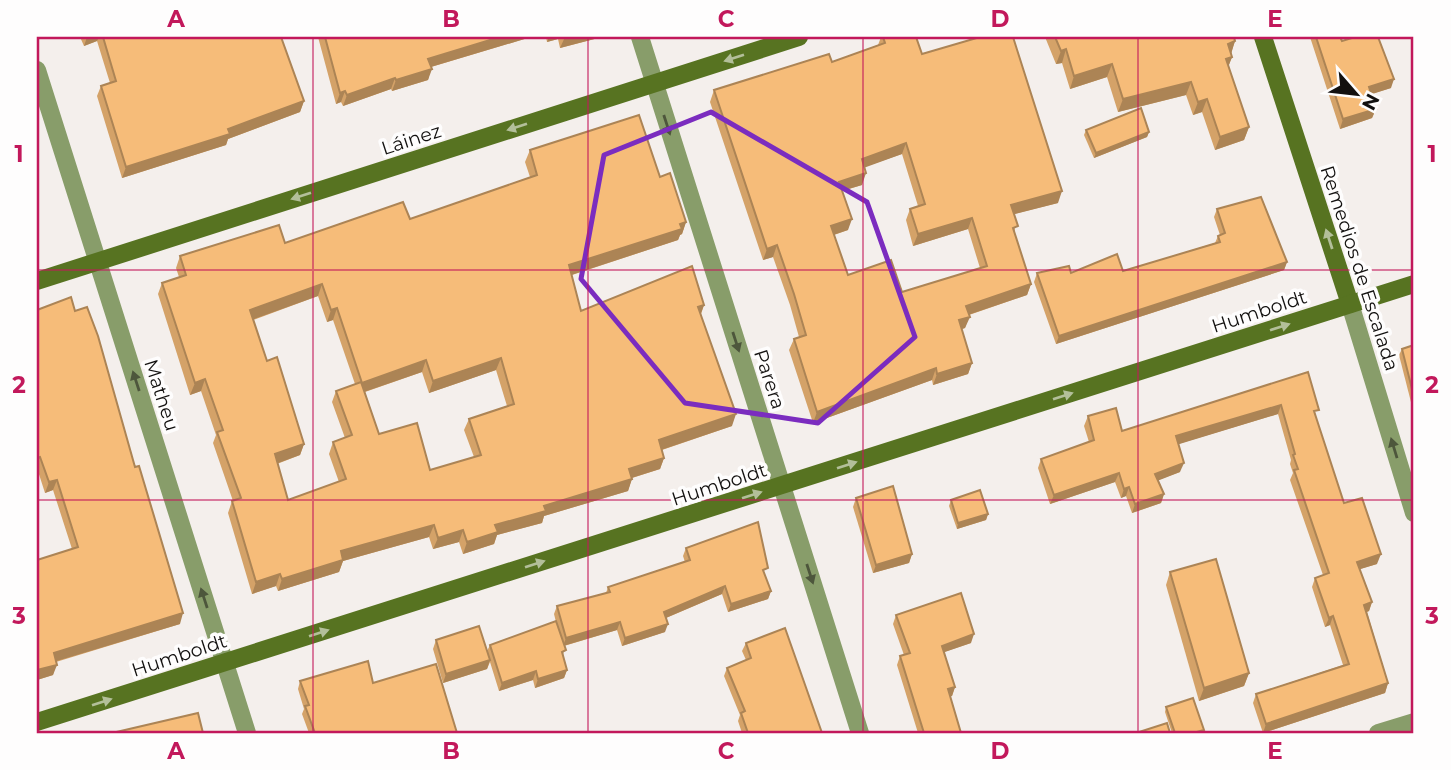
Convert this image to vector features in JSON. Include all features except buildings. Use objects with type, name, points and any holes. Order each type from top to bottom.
[{"type":"main road","name":"Láinez","points":[[37,281],[799,37]]},
{"type":"main road","name":"Remedios de Escalada","points":[[1263,37],[1350,304]]},
{"type":"main road","name":"Humboldt","points":[[37,722],[1414,284]]},
{"type":"street","name":"Parera","points":[[640,37],[860,733]]},
{"type":"street","name":"Matheu","points":[[37,70],[247,733]]},
{"type":"street","name":"Remedios de Escalada","points":[[1350,304],[1414,513]]},
{"type":"street","points":[[1378,733],[1414,722]]},
{"type":"highlighted area","points":[[711,112],[867,202],[915,337],[818,423],[685,403],[581,279],[604,155]]}]
